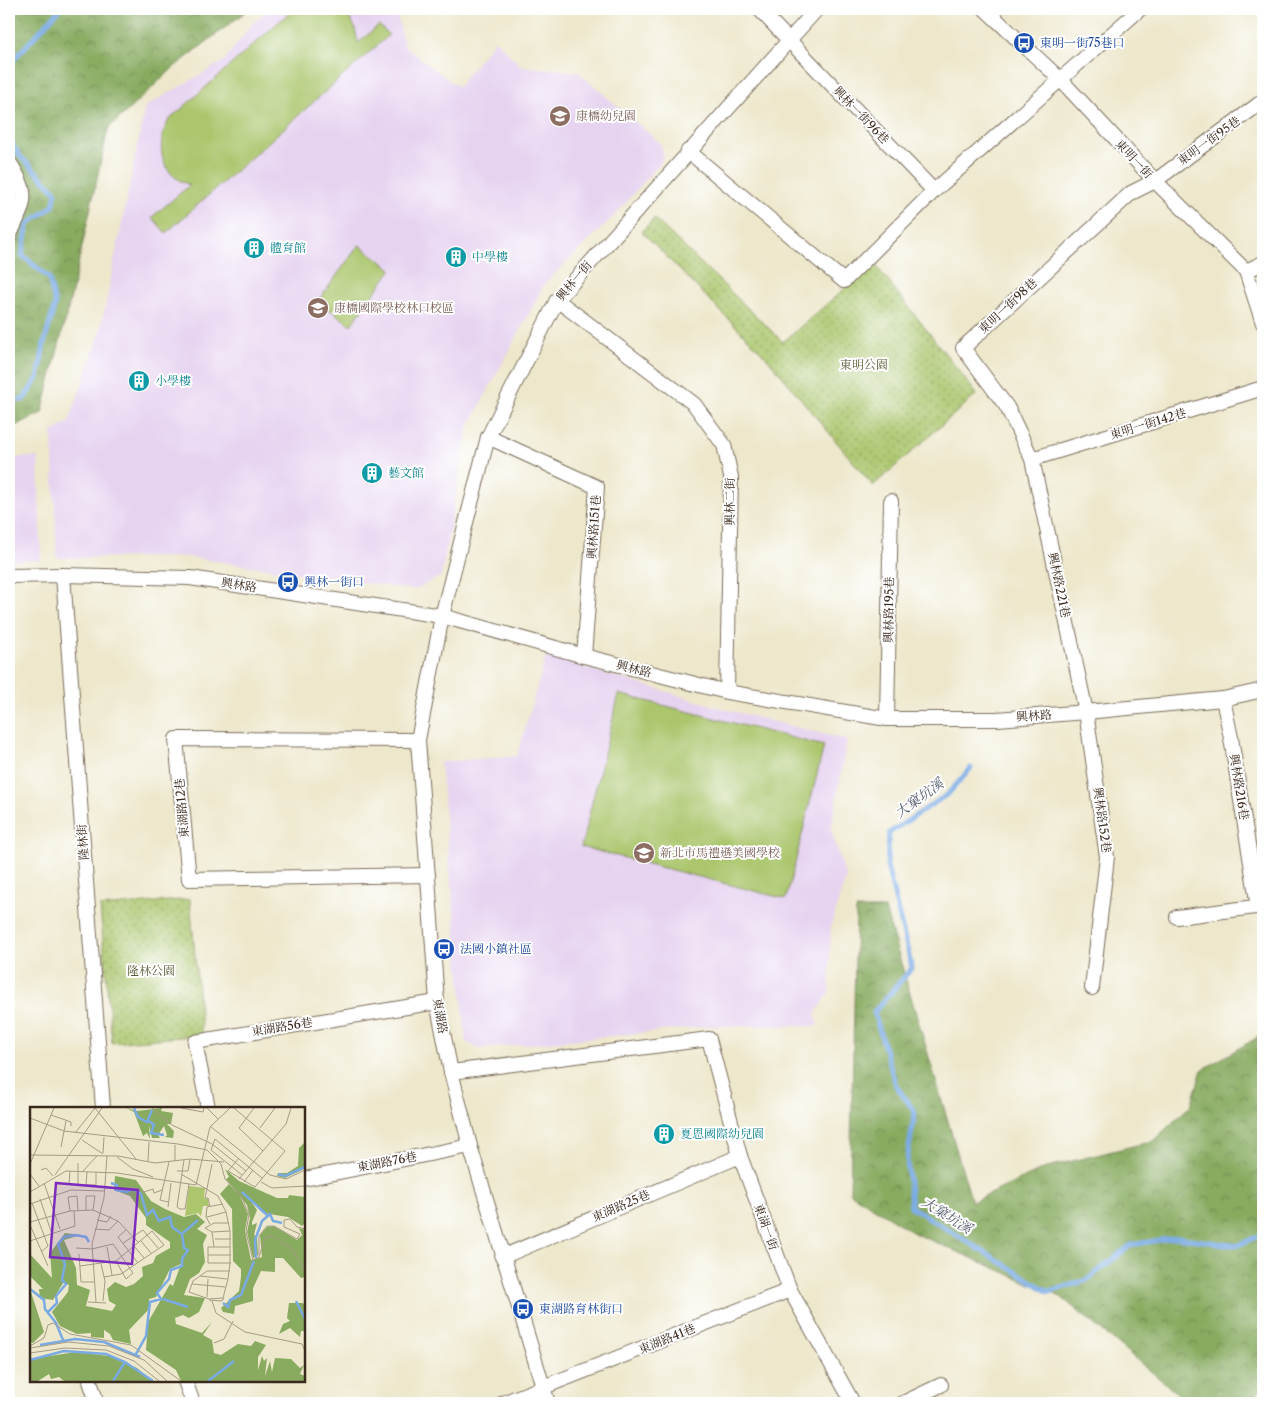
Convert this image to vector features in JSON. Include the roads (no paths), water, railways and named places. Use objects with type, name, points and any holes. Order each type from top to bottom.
[{"type":"street","name":"興林一街96巷","points":[[759,9],[934,191]]},
{"type":"street","name":"興林一街","points":[[442,616],[488,436],[557,300],[788,39],[817,9]]},
{"type":"street","name":"東明一街","points":[[985,9],[1062,80],[1154,181],[1246,271],[1263,323]]},
{"type":"street","points":[[688,151],[844,281],[934,191],[1062,80],[1140,9]]},
{"type":"street","name":"東明一街95巷","points":[[1154,181],[1263,101]]},
{"type":"street","points":[[9,162],[22,184],[24,204],[9,237]]},
{"type":"street","name":"東明一街98巷","points":[[1032,459],[1007,407],[963,348],[1131,193],[1154,181]]},
{"type":"street","points":[[1246,271],[1263,262]]},
{"type":"street","name":"興林二街","points":[[557,300],[694,404],[724,445],[731,478],[727,692]]},
{"type":"street","name":"東明一街142巷","points":[[1032,459],[1263,388]]},
{"type":"street","name":"興林路151巷","points":[[488,436],[597,487],[584,656]]},
{"type":"street","name":"興林路221巷","points":[[1032,459],[1086,712]]},
{"type":"street","name":"興林路195巷","points":[[887,719],[892,501]]},
{"type":"street","name":"興林路","points":[[9,576],[63,575],[190,578],[442,616],[584,656],[727,692],[887,719],[997,718],[1086,712],[1223,698],[1263,690]]},
{"type":"street","name":"隆林街","points":[[63,575],[103,1107]]},
{"type":"street","name":"東湖路","points":[[442,616],[418,740],[437,1002],[451,1072],[470,1146],[502,1257],[548,1403]]},
{"type":"street","name":"興林路216巷","points":[[1223,698],[1261,906]]},
{"type":"street","name":"興林路152巷","points":[[1086,712],[1107,857],[1092,988]]},
{"type":"street","name":"東湖路12巷","points":[[418,740],[176,739],[189,879],[428,875]]},
{"type":"street","points":[[1177,917],[1261,906]]},
{"type":"street","name":"東湖路56巷","points":[[208,1107],[195,1042],[437,1002]]},
{"type":"street","name":"東湖一街","points":[[451,1072],[709,1039],[740,1156],[790,1290],[853,1403]]},
{"type":"street","name":"東湖路76巷","points":[[305,1179],[470,1146]]},
{"type":"street","name":"東湖路25巷","points":[[502,1257],[740,1156]]},
{"type":"street","name":"東湖路41巷","points":[[503,1403],[790,1290]]},
{"type":"street","points":[[90,1382],[97,1403]]},
{"type":"street","points":[[185,1382],[193,1403]]},
{"type":"street","points":[[903,1403],[941,1385]]},
{"type":"waterway","points":[[9,69],[14,59],[60,9]]},
{"type":"waterway","points":[[9,139],[20,156],[56,192],[53,206],[28,224],[22,255],[49,278],[55,304],[44,344],[38,378],[23,400],[9,398]]},
{"type":"waterway","name":"大窠坑溪","points":[[971,768],[948,794],[889,833],[887,866],[912,968],[874,1012],[896,1086],[915,1112],[907,1160],[911,1207],[1049,1292],[1087,1280],[1131,1245],[1177,1237],[1236,1246],[1263,1234]]},
{"type":"place","name":"東明一街75巷口","points":[[1024,43]]},
{"type":"place","name":"康橋幼兒園","points":[[560,116]]},
{"type":"place","name":"體育館","points":[[254,248]]},
{"type":"place","name":"中學樓","points":[[456,257]]},
{"type":"place","name":"康橋國際學校林口校區","points":[[318,308]]},
{"type":"place","name":"小學樓","points":[[139,381]]},
{"type":"place","name":"藝文館","points":[[372,473]]},
{"type":"place","name":"興林一街口","points":[[288,582]]},
{"type":"place","name":"新北市馬禮遜美國學校","points":[[644,853]]},
{"type":"place","name":"法國小鎮社區","points":[[444,949]]},
{"type":"place","name":"夏恩國際幼兒園","points":[[664,1134]]},
{"type":"place","name":"東湖路育林街口","points":[[523,1309]]},
{"type":"park label","name":"東明公園","points":[[864,365]]},
{"type":"park label","name":"隆林公園","points":[[151,971]]}]
